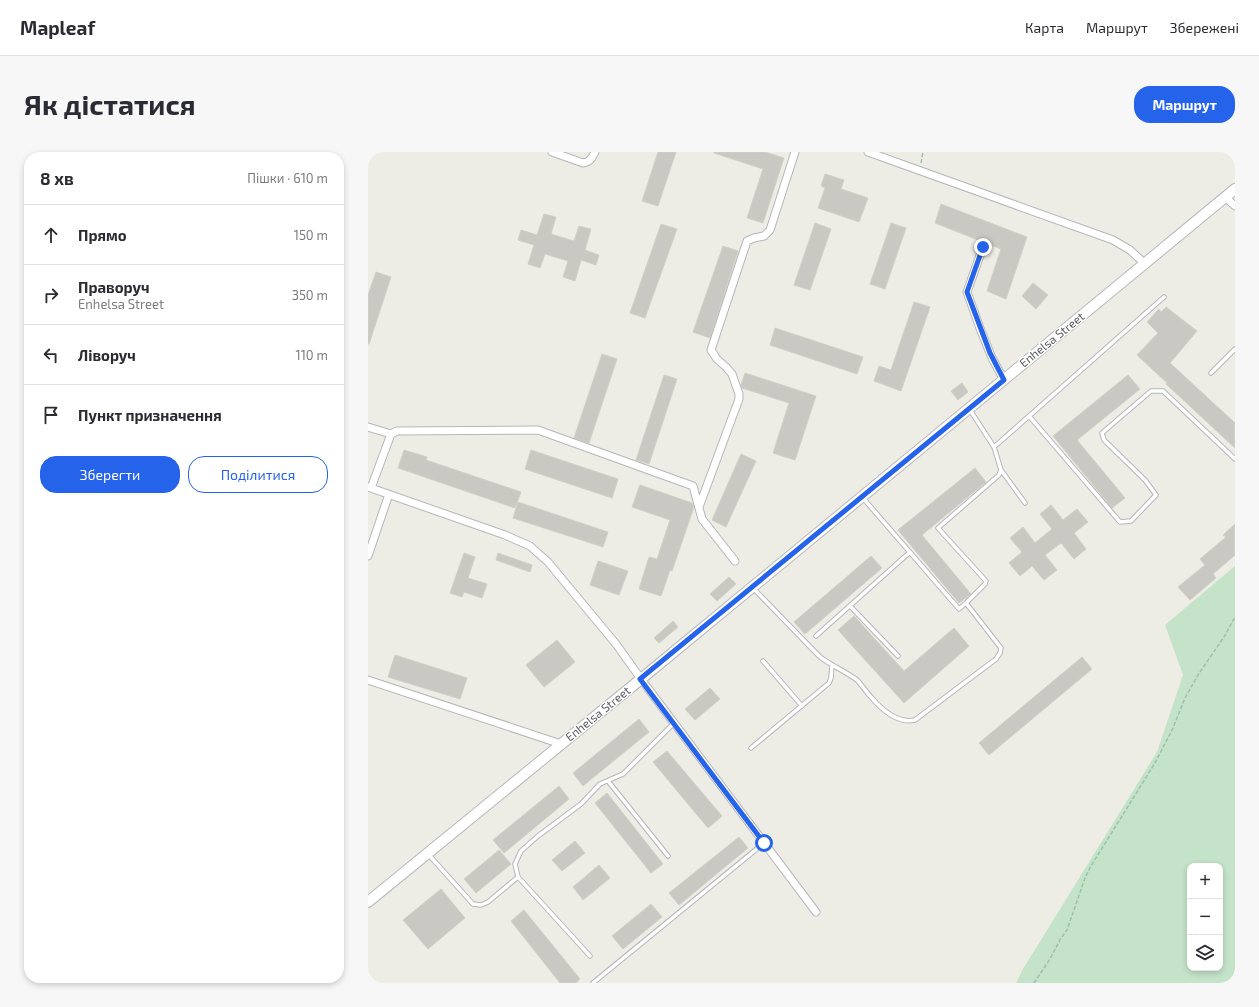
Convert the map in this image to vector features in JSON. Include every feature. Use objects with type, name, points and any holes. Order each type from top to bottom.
[{"type":"street","points":[[552,152],[583,163],[591,160],[595,152]]},
{"type":"street","points":[[699,507],[739,399],[739,394],[732,374],[717,360],[711,350],[747,241],[764,236],[770,230],[796,152]]},
{"type":"street","points":[[868,152],[1113,240],[1130,250],[1145,264]]},
{"type":"street","name":"Enhelsa Street","points":[[368,902],[1235,189]]},
{"type":"street","points":[[1225,197],[1235,206]]},
{"type":"street","points":[[983,247],[967,292],[992,358],[1004,380]]},
{"type":"street","points":[[368,427],[391,434]]},
{"type":"street","points":[[735,561],[702,519],[693,486],[538,430],[397,430],[391,434],[370,487],[505,535],[530,546],[548,562],[616,644],[640,679],[816,912]]},
{"type":"street","points":[[368,556],[389,494]]},
{"type":"street","points":[[368,680],[561,744]]},
{"type":"lane","points":[[994,447],[1164,297]]},
{"type":"lane","points":[[1211,373],[1235,349]]},
{"type":"lane","points":[[1029,416],[1120,522],[1131,521],[1156,495],[1145,480],[1104,440],[1102,433],[1151,391],[1164,391],[1235,459]]},
{"type":"lane","points":[[969,409],[994,447],[1001,470],[1025,503]]},
{"type":"lane","points":[[862,497],[959,609],[986,584],[986,581],[938,528],[999,475],[1001,470]]},
{"type":"lane","points":[[816,636],[910,552]]},
{"type":"lane","points":[[752,587],[820,657],[858,682],[872,699],[886,712],[898,720],[908,722],[915,720],[996,659],[1000,653],[1001,648],[966,603]]},
{"type":"lane","points":[[850,606],[898,656]]},
{"type":"lane","points":[[763,661],[802,706]]},
{"type":"lane","points":[[750,748],[829,683],[832,665]]},
{"type":"lane","points":[[590,956],[518,877],[515,864],[521,851],[538,836],[581,804],[600,784],[623,774],[674,723]]},
{"type":"lane","points":[[608,780],[668,856]]},
{"type":"lane","points":[[593,983],[764,843]]},
{"type":"lane","points":[[428,854],[473,904],[481,905],[488,902],[518,877]]},
{"type":"path","points":[[919,170],[923,152]]},
{"type":"path","points":[[1034,983],[1067,930],[1081,888],[1091,866],[1155,763],[1173,728],[1185,698],[1235,617]]},
{"type":"green space","points":[[1235,566],[1235,983],[1016,983],[1023,969],[1157,752],[1183,675],[1165,625]]},
{"type":"building","points":[[658,152],[676,152],[658,206],[642,201]]},
{"type":"building","points":[[714,152],[765,152],[784,158],[763,223],[747,218],[763,169]]},
{"type":"building","points":[[825,174],[844,180],[841,189],[868,198],[859,222],[818,208],[825,188],[821,186]]},
{"type":"building","points":[[941,204],[1027,237],[1006,299],[987,291],[1001,249],[935,223]]},
{"type":"building","points":[[544,214],[556,217],[551,234],[574,241],[579,226],[591,229],[585,250],[599,255],[596,265],[581,260],[575,281],[563,277],[568,261],[545,254],[540,268],[528,264],[534,245],[518,240],[521,230],[537,235]]},
{"type":"building","points":[[815,223],[831,229],[810,290],[794,285]]},
{"type":"building","points":[[891,223],[906,228],[885,289],[870,284]]},
{"type":"building","points":[[661,224],[677,229],[645,318],[630,313]]},
{"type":"building","points":[[723,246],[738,251],[710,338],[693,332]]},
{"type":"building","points":[[376,272],[391,277],[368,344],[368,295]]},
{"type":"building","points":[[1033,283],[1048,295],[1036,309],[1022,296]]},
{"type":"building","points":[[914,302],[930,307],[901,391],[874,381],[879,366],[891,370]]},
{"type":"building","points":[[1166,307],[1197,331],[1170,363],[1235,423],[1235,448],[1137,355],[1158,333],[1147,322],[1159,309],[1161,312]]},
{"type":"building","points":[[775,328],[863,357],[857,374],[770,345]]},
{"type":"building","points":[[602,354],[617,359],[589,443],[574,438]]},
{"type":"building","points":[[745,373],[816,396],[795,460],[773,453],[789,403],[742,388],[741,385]]},
{"type":"building","points":[[664,375],[677,379],[649,464],[636,460]]},
{"type":"building","points":[[1128,375],[1140,389],[1077,440],[1125,498],[1112,508],[1053,436]]},
{"type":"building","points":[[962,383],[968,392],[958,400],[951,391]]},
{"type":"building","points":[[404,450],[427,457],[426,460],[521,492],[515,508],[398,468]]},
{"type":"building","points":[[531,450],[618,479],[612,498],[525,469]]},
{"type":"building","points":[[741,454],[756,461],[726,527],[712,520]]},
{"type":"building","points":[[975,468],[986,482],[922,535],[971,594],[959,603],[898,530]]},
{"type":"building","points":[[640,485],[692,503],[694,507],[672,571],[670,570],[661,596],[639,589],[649,557],[657,559],[670,520],[632,507]]},
{"type":"building","points":[[518,502],[608,532],[603,547],[513,518]]},
{"type":"building","points":[[1051,505],[1063,520],[1077,509],[1088,522],[1074,533],[1086,549],[1074,559],[1061,543],[1045,555],[1057,570],[1044,580],[1032,566],[1020,576],[1009,563],[1022,552],[1010,538],[1023,527],[1035,543],[1052,529],[1040,514]]},
{"type":"building","points":[[1235,524],[1235,555],[1213,574],[1216,578],[1190,600],[1178,587],[1205,565],[1200,559],[1226,537],[1223,535]]},
{"type":"building","points":[[464,553],[475,557],[468,578],[487,584],[482,598],[464,592],[462,597],[450,593]]},
{"type":"building","points":[[498,553],[532,565],[530,572],[496,560]]},
{"type":"building","points":[[871,556],[882,568],[805,634],[794,622]]},
{"type":"building","points":[[598,561],[628,571],[619,595],[590,585]]},
{"type":"building","points":[[729,577],[736,584],[717,601],[710,594]]},
{"type":"building","points":[[854,616],[904,671],[954,628],[969,646],[904,703],[838,630]]},
{"type":"building","points":[[673,621],[678,627],[659,643],[654,638]]},
{"type":"building","points":[[557,640],[575,662],[544,687],[526,665]]},
{"type":"building","points":[[395,655],[467,678],[460,699],[388,677]]},
{"type":"building","points":[[1082,657],[1092,669],[989,755],[979,743]]},
{"type":"building","points":[[710,688],[720,699],[695,720],[685,709]]},
{"type":"building","points":[[639,719],[649,732],[583,786],[573,773]]},
{"type":"building","points":[[667,751],[722,816],[708,828],[653,762]]},
{"type":"building","points":[[559,786],[569,799],[504,853],[493,840]]},
{"type":"building","points":[[607,793],[663,864],[651,873],[595,803]]},
{"type":"building","points":[[739,837],[748,848],[679,905],[669,893]]},
{"type":"building","points":[[575,841],[585,853],[562,871],[552,860]]},
{"type":"building","points":[[499,850],[511,864],[476,893],[464,879]]},
{"type":"building","points":[[599,865],[610,878],[583,900],[573,887]]},
{"type":"building","points":[[441,889],[465,918],[428,949],[403,920]]},
{"type":"building","points":[[651,904],[662,917],[623,949],[612,936]]},
{"type":"building","points":[[524,910],[580,979],[576,983],[560,983],[511,921]]},
{"type":"route","points":[[764,843],[640,679],[1004,380],[992,358],[967,292],[983,247]]}]
